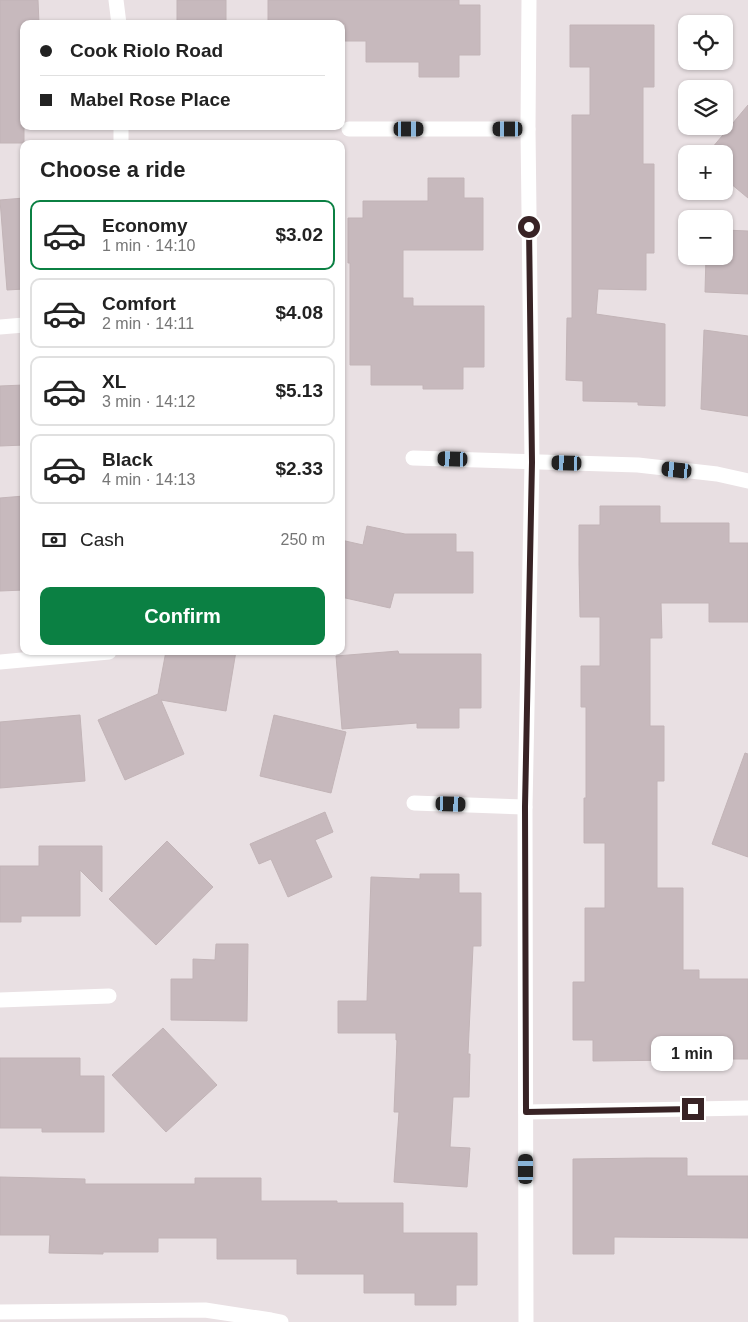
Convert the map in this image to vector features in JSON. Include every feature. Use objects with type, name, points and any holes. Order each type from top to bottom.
[{"type":"street","points":[[116,0],[118,20]]},
{"type":"street","points":[[526,1322],[525,807],[532,462],[528,129],[529,0]]},
{"type":"street","points":[[349,129],[528,129]]},
{"type":"street","points":[[0,327],[20,325]]},
{"type":"street","points":[[413,458],[638,466],[717,474],[748,481]]},
{"type":"street","points":[[0,662],[76,655]]},
{"type":"street","points":[[414,803],[525,807]]},
{"type":"street","points":[[0,1000],[108,996]]},
{"type":"street","points":[[526,1112],[748,1108]]},
{"type":"street","points":[[0,1312],[130,1316],[205,1310],[280,1322]]},
{"type":"building","points":[[0,0],[38,0],[39,20],[20,20],[20,130],[24,130],[24,140],[20,140],[20,143],[0,143]]},
{"type":"building","points":[[177,0],[226,0],[226,20],[177,20]]},
{"type":"building","points":[[268,0],[459,0],[459,5],[480,5],[480,55],[459,55],[459,77],[419,77],[419,62],[366,62],[366,41],[345,41],[345,20],[268,20]]},
{"type":"building","points":[[570,25],[654,25],[654,87],[643,87],[643,164],[654,164],[654,253],[646,253],[646,290],[598,289],[596,314],[665,324],[665,406],[638,405],[638,402],[583,401],[583,381],[566,380],[567,318],[572,318],[572,115],[590,115],[590,67],[570,67]]},
{"type":"building","points":[[748,105],[748,198],[733,186],[733,145],[715,145],[723,135],[733,135],[733,123]]},
{"type":"building","points":[[428,178],[464,178],[464,198],[483,198],[483,250],[403,250],[403,298],[413,298],[413,306],[484,306],[484,367],[463,367],[463,389],[423,389],[423,385],[371,385],[371,365],[350,365],[348,218],[363,218],[363,201],[428,201]]},
{"type":"building","points":[[20,198],[20,289],[7,290],[0,200]]},
{"type":"building","points":[[733,230],[748,231],[748,294],[705,292],[706,265],[733,265]]},
{"type":"building","points":[[704,330],[748,336],[748,416],[701,409]]},
{"type":"building","points":[[20,385],[20,445],[0,446],[0,386]]},
{"type":"building","points":[[20,496],[20,590],[0,591],[0,498]]},
{"type":"building","points":[[600,506],[660,506],[660,523],[729,523],[729,543],[748,543],[748,622],[709,622],[709,603],[661,603],[662,638],[650,638],[650,726],[664,726],[664,781],[657,781],[657,888],[683,888],[683,970],[699,970],[699,979],[748,979],[748,1059],[727,1059],[727,1041],[680,1041],[680,1060],[593,1061],[593,1040],[573,1040],[573,982],[585,982],[585,908],[605,908],[605,843],[584,843],[586,707],[581,707],[581,666],[600,666],[600,617],[580,617],[579,564],[579,525],[600,525]]},
{"type":"building","points":[[367,526],[405,534],[456,534],[456,552],[473,552],[473,593],[394,593],[390,608],[345,598],[345,541],[363,545]]},
{"type":"building","points":[[398,651],[399,654],[481,654],[481,708],[459,708],[459,728],[417,728],[417,723],[342,729],[336,656]]},
{"type":"building","points":[[165,655],[235,655],[226,711],[161,700],[184,754],[125,780],[98,720],[158,694]]},
{"type":"building","points":[[80,715],[85,781],[0,788],[0,722]]},
{"type":"building","points":[[274,715],[346,732],[331,793],[260,776]]},
{"type":"building","points":[[745,753],[748,754],[748,857],[712,844]]},
{"type":"building","points":[[325,812],[333,832],[315,840],[332,877],[288,897],[271,859],[259,864],[250,844]]},
{"type":"building","points":[[167,841],[213,887],[156,945],[109,899]]},
{"type":"building","points":[[39,846],[102,846],[102,892],[80,870],[80,916],[21,916],[21,922],[0,922],[0,866],[39,866]]},
{"type":"building","points":[[420,874],[459,874],[459,893],[481,893],[481,946],[473,946],[468,1054],[470,1054],[469,1097],[453,1097],[450,1147],[470,1148],[467,1187],[394,1182],[399,1112],[394,1112],[396,1033],[338,1033],[338,1001],[367,1001],[371,877],[420,879]]},
{"type":"building","points":[[216,944],[248,944],[247,1021],[171,1020],[171,979],[193,979],[193,959],[215,960]]},
{"type":"building","points":[[163,1028],[217,1085],[166,1132],[112,1075]]},
{"type":"building","points":[[0,1058],[80,1058],[80,1076],[104,1076],[104,1132],[42,1132],[42,1128],[0,1128]]},
{"type":"building","points":[[687,1158],[687,1176],[748,1176],[748,1238],[614,1237],[614,1254],[573,1254],[573,1159]]},
{"type":"building","points":[[0,1177],[85,1179],[85,1184],[195,1184],[195,1178],[261,1178],[261,1201],[403,1203],[403,1233],[477,1233],[477,1285],[456,1285],[456,1305],[415,1305],[415,1293],[364,1293],[364,1274],[297,1274],[297,1259],[217,1259],[217,1238],[158,1238],[158,1252],[49,1253],[50,1235],[0,1235]]},
{"type":"route","points":[[529,227],[532,462],[525,807],[526,1112],[693,1109]]}]
